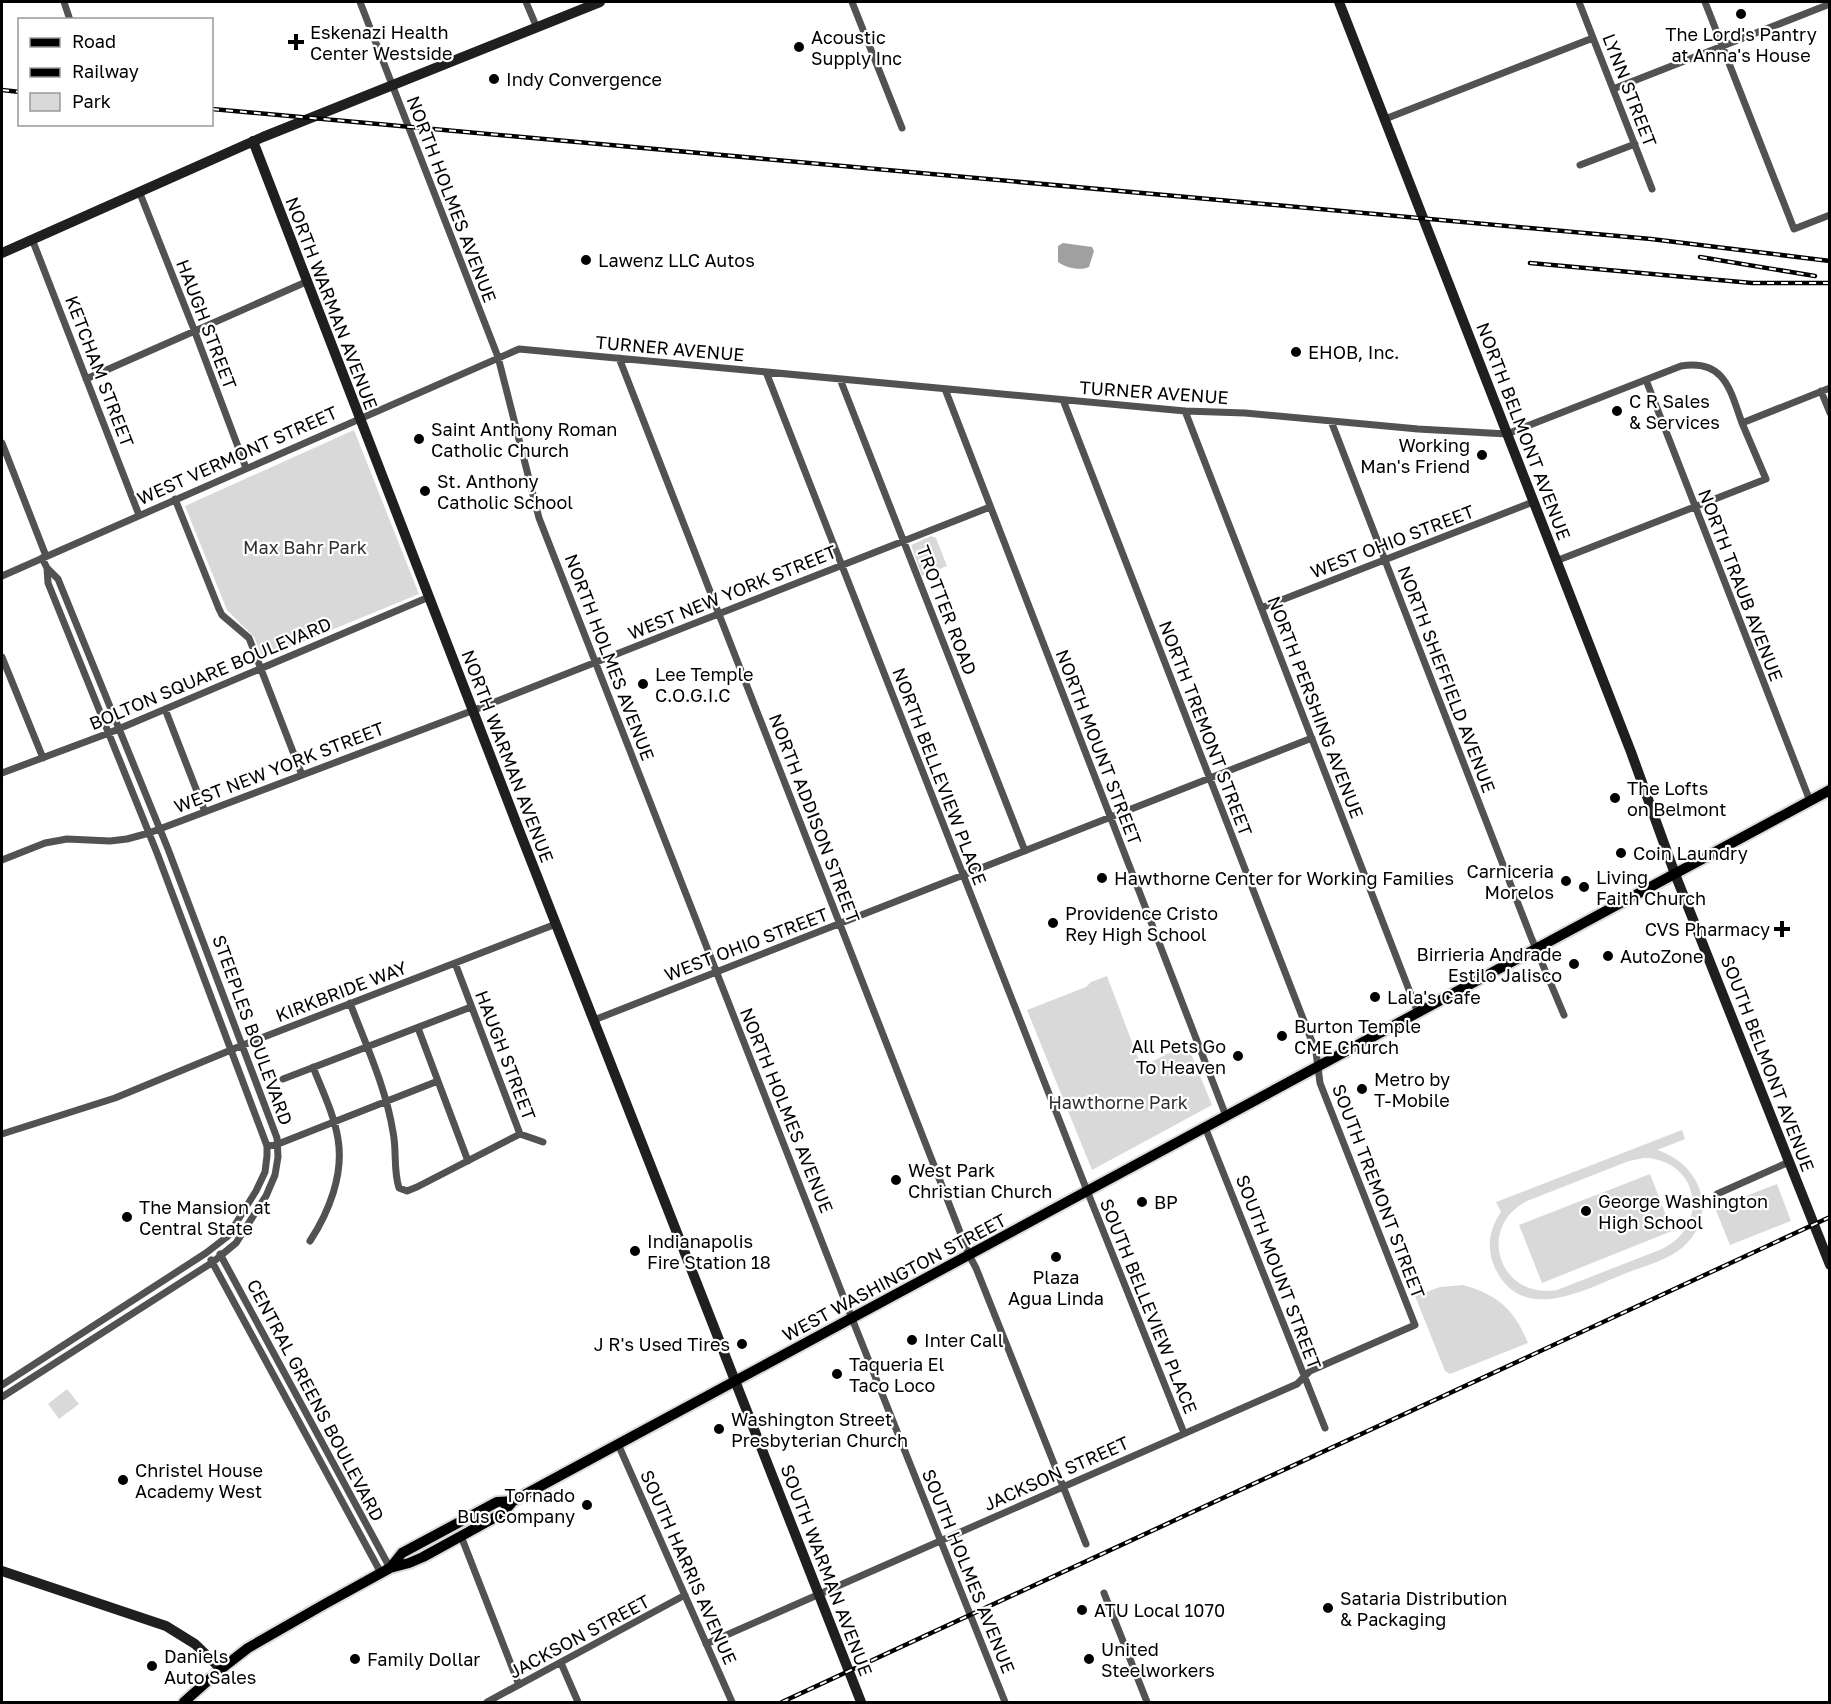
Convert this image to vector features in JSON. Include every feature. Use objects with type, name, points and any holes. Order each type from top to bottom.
[{"type":"main road","points":[[2,253],[253,141],[600,2]]},
{"type":"main road","name":"NORTH BELMONT AVENUE","points":[[1339,2],[1631,752],[1675,874]]},
{"type":"main road","name":"NORTH WARMAN AVENUE","points":[[253,141],[555,924],[735,1381]]},
{"type":"main road","name":"WEST WASHINGTON STREET","points":[[191,1700],[221,1669],[248,1648],[386,1571],[409,1563],[461,1536],[503,1513],[513,1501],[1830,790]]},
{"type":"main road","name":"SOUTH BELMONT AVENUE","points":[[1675,874],[1830,1265]]},
{"type":"main road","name":"SOUTH WARMAN AVENUE","points":[[735,1381],[861,1702]]},
{"type":"main road","name":"WEST WASHINGTON STREET","points":[[386,1571],[402,1553],[497,1502],[513,1501]]},
{"type":"main road","points":[[2,1571],[166,1626],[195,1644],[221,1669]]},
{"type":"street","points":[[64,2],[69,18]]},
{"type":"street","name":"NORTH HOLMES AVENUE","points":[[360,2],[498,357],[536,509],[852,1318]]},
{"type":"street","points":[[526,2],[537,28]]},
{"type":"street","points":[[852,2],[902,129]]},
{"type":"street","name":"LYNN STREET","points":[[1579,2],[1652,189]]},
{"type":"street","points":[[1705,2],[1794,229],[1830,215]]},
{"type":"street","points":[[1613,89],[1830,4]]},
{"type":"street","points":[[1385,119],[1593,38]]},
{"type":"street","points":[[1580,165],[1635,144]]},
{"type":"street","name":"HAUGH STREET","points":[[139,191],[246,468]]},
{"type":"street","name":"KETCHAM STREET","points":[[32,238],[139,515]]},
{"type":"street","points":[[86,379],[306,282]]},
{"type":"street","name":"WEST VERMONT STREET","points":[[2,576],[519,349]]},
{"type":"street","name":"TURNER AVENUE","points":[[519,349],[1185,411],[1245,413],[1418,429],[1507,434],[1681,366],[1693,364],[1717,371],[1728,385],[1742,423]]},
{"type":"street","name":"NORTH ADDISON STREET","points":[[619,358],[969,1255],[1086,1544]]},
{"type":"street","name":"NORTH BELLEVIEW PLACE","points":[[766,372],[1087,1191]]},
{"type":"street","name":"TROTTER ROAD","points":[[840,380],[1025,851]]},
{"type":"street","name":"NORTH TRAUB AVENUE","points":[[1646,380],[1810,801]]},
{"type":"street","points":[[1557,561],[1766,479],[1742,423],[1830,388]]},
{"type":"street","name":"NORTH MOUNT STREET","points":[[945,389],[1226,1116]]},
{"type":"street","points":[[1821,391],[1830,413]]},
{"type":"street","name":"NORTH TREMONT STREET","points":[[1063,400],[1316,1052],[1318,1067]]},
{"type":"street","name":"NORTH PERSHING AVENUE","points":[[1185,411],[1418,1013]]},
{"type":"street","name":"NORTH SHEFFIELD AVENUE","points":[[1330,421],[1535,949],[1564,1015]]},
{"type":"street","name":"STEEPLES BOULEVARD","points":[[2,443],[44,557],[48,583],[149,833],[267,1146],[265,1172],[228,1236],[206,1253],[2,1384]]},
{"type":"street","points":[[175,499],[219,609],[227,620],[249,638],[302,775]]},
{"type":"street","name":"WEST OHIO STREET","points":[[1261,608],[1533,502]]},
{"type":"street","name":"WEST NEW YORK STREET","points":[[2,860],[45,843],[67,839],[110,841],[149,833],[473,710],[990,507]]},
{"type":"street","name":"STEEPLES BOULEVARD","points":[[2,1397],[213,1262],[236,1243],[266,1196],[275,1175],[278,1157],[278,1144],[243,1045],[160,828],[58,579],[47,568]]},
{"type":"street","name":"BOLTON SQUARE BOULEVARD","points":[[2,773],[109,733],[429,597]]},
{"type":"street","points":[[2,657],[43,758]]},
{"type":"street","points":[[165,709],[204,812]]},
{"type":"street","name":"WEST OHIO STREET","points":[[594,1020],[1312,738]]},
{"type":"street","name":"KIRKBRIDE WAY","points":[[2,1134],[115,1098],[243,1045],[555,924]]},
{"type":"street","name":"HAUGH STREET","points":[[454,963],[520,1134],[543,1142]]},
{"type":"street","points":[[350,1003],[386,1101],[394,1134],[395,1175],[399,1188],[407,1191],[417,1187],[520,1134]]},
{"type":"street","points":[[283,1079],[471,1007]]},
{"type":"street","points":[[418,1028],[468,1161]]},
{"type":"street","points":[[310,1241],[330,1203],[338,1175],[338,1139],[313,1067]]},
{"type":"street","name":"SOUTH TREMONT STREET","points":[[1318,1067],[1320,1083],[1415,1325]]},
{"type":"street","points":[[267,1146],[278,1144],[438,1081]]},
{"type":"street","name":"SOUTH MOUNT STREET","points":[[1205,1127],[1325,1428]]},
{"type":"street","points":[[1718,1194],[1789,1162]]},
{"type":"street","name":"SOUTH BELLEVIEW PLACE","points":[[1087,1191],[1184,1433]]},
{"type":"street","name":"CENTRAL GREENS BOULEVARD","points":[[214,1247],[221,1256],[386,1571]]},
{"type":"street","name":"CENTRAL GREENS BOULEVARD","points":[[206,1253],[386,1571]]},
{"type":"street","name":"SOUTH HOLMES AVENUE","points":[[852,1318],[1005,1702]]},
{"type":"street","name":"JACKSON STREET","points":[[706,1644],[1297,1384],[1310,1371],[1415,1325]]},
{"type":"street","name":"SOUTH HARRIS AVENUE","points":[[618,1444],[732,1702]]},
{"type":"street","points":[[461,1536],[519,1685]]},
{"type":"street","points":[[1104,1593],[1147,1702]]},
{"type":"street","name":"JACKSON STREET","points":[[487,1702],[685,1595]]},
{"type":"street","points":[[561,1663],[579,1702]]},
{"type":"green space","name":"Max Bahr Park","points":[[354,430],[419,594],[263,658],[254,637],[227,610],[185,506]]},
{"type":"green space","points":[[931,536],[936,538],[947,566],[922,576],[911,545]]},
{"type":"green space","name":"Hawthorne Park","points":[[1107,976],[1138,1058],[1149,1063],[1187,1044],[1212,1105],[1092,1170],[1027,1010],[1086,987],[1091,982]]},
{"type":"green space","points":[[1682,1130],[1685,1139],[1657,1150],[1685,1166],[1700,1191],[1703,1205],[1701,1220],[1694,1234],[1683,1247],[1670,1256],[1573,1294],[1537,1299],[1521,1295],[1507,1285],[1492,1261],[1491,1232],[1501,1212],[1496,1202]],"holes":[[[1644,1158],[1663,1161],[1677,1169],[1687,1181],[1692,1195],[1692,1210],[1688,1225],[1678,1239],[1662,1249],[1557,1290],[1537,1290],[1521,1284],[1509,1273],[1501,1259],[1499,1244],[1502,1228],[1511,1213],[1527,1201],[1629,1161]]]},
{"type":"green space","points":[[1650,1174],[1672,1231],[1542,1283],[1519,1225]]},
{"type":"green space","points":[[1777,1184],[1791,1221],[1730,1245],[1715,1208]]},
{"type":"green space","points":[[1463,1285],[1495,1299],[1511,1312],[1528,1343],[1450,1374],[1445,1371],[1415,1296],[1440,1287]]},
{"type":"green space","points":[[67,1389],[79,1404],[59,1419],[48,1404]]},
{"type":"shaded area","points":[[1063,243],[1092,247],[1094,251],[1089,267],[1073,268],[1058,262],[1058,246]]},
{"type":"railway","points":[[2,90],[18,92]]},
{"type":"railway","points":[[213,109],[1651,239],[1830,261]]},
{"type":"railway","points":[[1700,257],[1815,276]]},
{"type":"railway","points":[[1530,263],[1752,283],[1830,283]]},
{"type":"railway","points":[[782,1702],[1830,1217]]},
{"type":"place","name":"The Lord's Pantry at Anna's House","points":[[1741,14]]},
{"type":"place","name":"Eskenazi Health Center Westside","points":[[296,42]]},
{"type":"place","name":"Acoustic Supply Inc","points":[[799,47]]},
{"type":"place","name":"Indy Convergence","points":[[494,79]]},
{"type":"place","name":"Lawenz LLC Autos","points":[[586,260]]},
{"type":"place","name":"EHOB, Inc.","points":[[1296,352]]},
{"type":"place","name":"C R Sales & Services","points":[[1617,411]]},
{"type":"place","name":"Saint Anthony Roman Catholic Church","points":[[419,439]]},
{"type":"place","name":"Working Man's Friend","points":[[1482,455]]},
{"type":"place","name":"St. Anthony Catholic School","points":[[425,491]]},
{"type":"place","name":"Lee Temple C.O.G.I.C","points":[[643,684]]},
{"type":"place","name":"The Lofts on Belmont","points":[[1615,798]]},
{"type":"place","name":"Coin Laundry","points":[[1621,853]]},
{"type":"place","name":"Hawthorne Center for Working Families","points":[[1102,878]]},
{"type":"place","name":"Carniceria Morelos","points":[[1566,881]]},
{"type":"place","name":"Living Faith Church","points":[[1584,887]]},
{"type":"place","name":"Providence Cristo Rey High School","points":[[1053,923]]},
{"type":"place","name":"CVS Pharmacy","points":[[1782,929]]},
{"type":"place","name":"AutoZone","points":[[1608,956]]},
{"type":"place","name":"Birrieria Andrade Estilo Jalisco","points":[[1574,964]]},
{"type":"place","name":"Lala's Cafe","points":[[1375,997]]},
{"type":"place","name":"Burton Temple CME Church","points":[[1282,1036]]},
{"type":"place","name":"All Pets Go To Heaven","points":[[1238,1056]]},
{"type":"place","name":"Metro by T-Mobile","points":[[1362,1089]]},
{"type":"place","name":"West Park Christian Church","points":[[896,1180]]},
{"type":"place","name":"BP","points":[[1142,1202]]},
{"type":"place","name":"George Washington High School","points":[[1586,1211]]},
{"type":"place","name":"The Mansion at Central State","points":[[127,1217]]},
{"type":"place","name":"Indianapolis Fire Station 18","points":[[635,1251]]},
{"type":"place","name":"Plaza Agua Linda","points":[[1056,1257]]},
{"type":"place","name":"Inter Call","points":[[912,1340]]},
{"type":"place","name":"J R's Used Tires","points":[[742,1344]]},
{"type":"place","name":"Taqueria El Taco Loco","points":[[837,1374]]},
{"type":"place","name":"Washington Street Presbyterian Church","points":[[719,1429]]},
{"type":"place","name":"Christel House Academy West","points":[[123,1480]]},
{"type":"place","name":"Tornado Bus Company","points":[[587,1505]]},
{"type":"place","name":"Sataria Distribution & Packaging","points":[[1328,1608]]},
{"type":"place","name":"ATU Local 1070","points":[[1082,1610]]},
{"type":"place","name":"Family Dollar","points":[[355,1659]]},
{"type":"place","name":"United Steelworkers","points":[[1089,1659]]},
{"type":"place","name":"Daniels Auto Sales","points":[[152,1666]]}]
